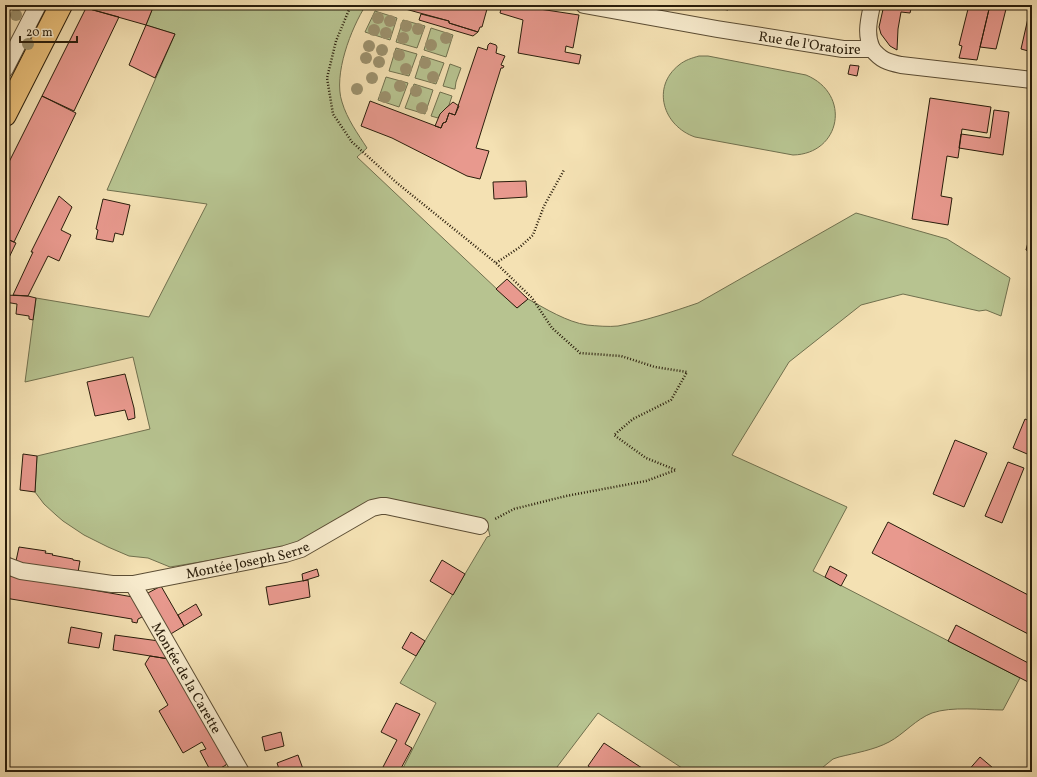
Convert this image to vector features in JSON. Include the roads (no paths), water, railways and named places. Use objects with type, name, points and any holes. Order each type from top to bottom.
[{"type":"main road","points":[[6,111],[61,5]]},
{"type":"street","points":[[5,69],[38,5]]},
{"type":"street","name":"Rue de l'Oratoire","points":[[584,5],[836,48],[872,49],[878,56],[887,62],[901,65],[1032,80]]},
{"type":"street","points":[[872,5],[867,28],[869,42],[872,49]]},
{"type":"street","name":"Montée Joseph Serre","points":[[5,565],[21,571],[112,584],[133,584],[285,554],[301,548],[372,508],[381,506],[480,526]]},
{"type":"street","name":"Montée de la Carette","points":[[133,584],[241,772]]}]
